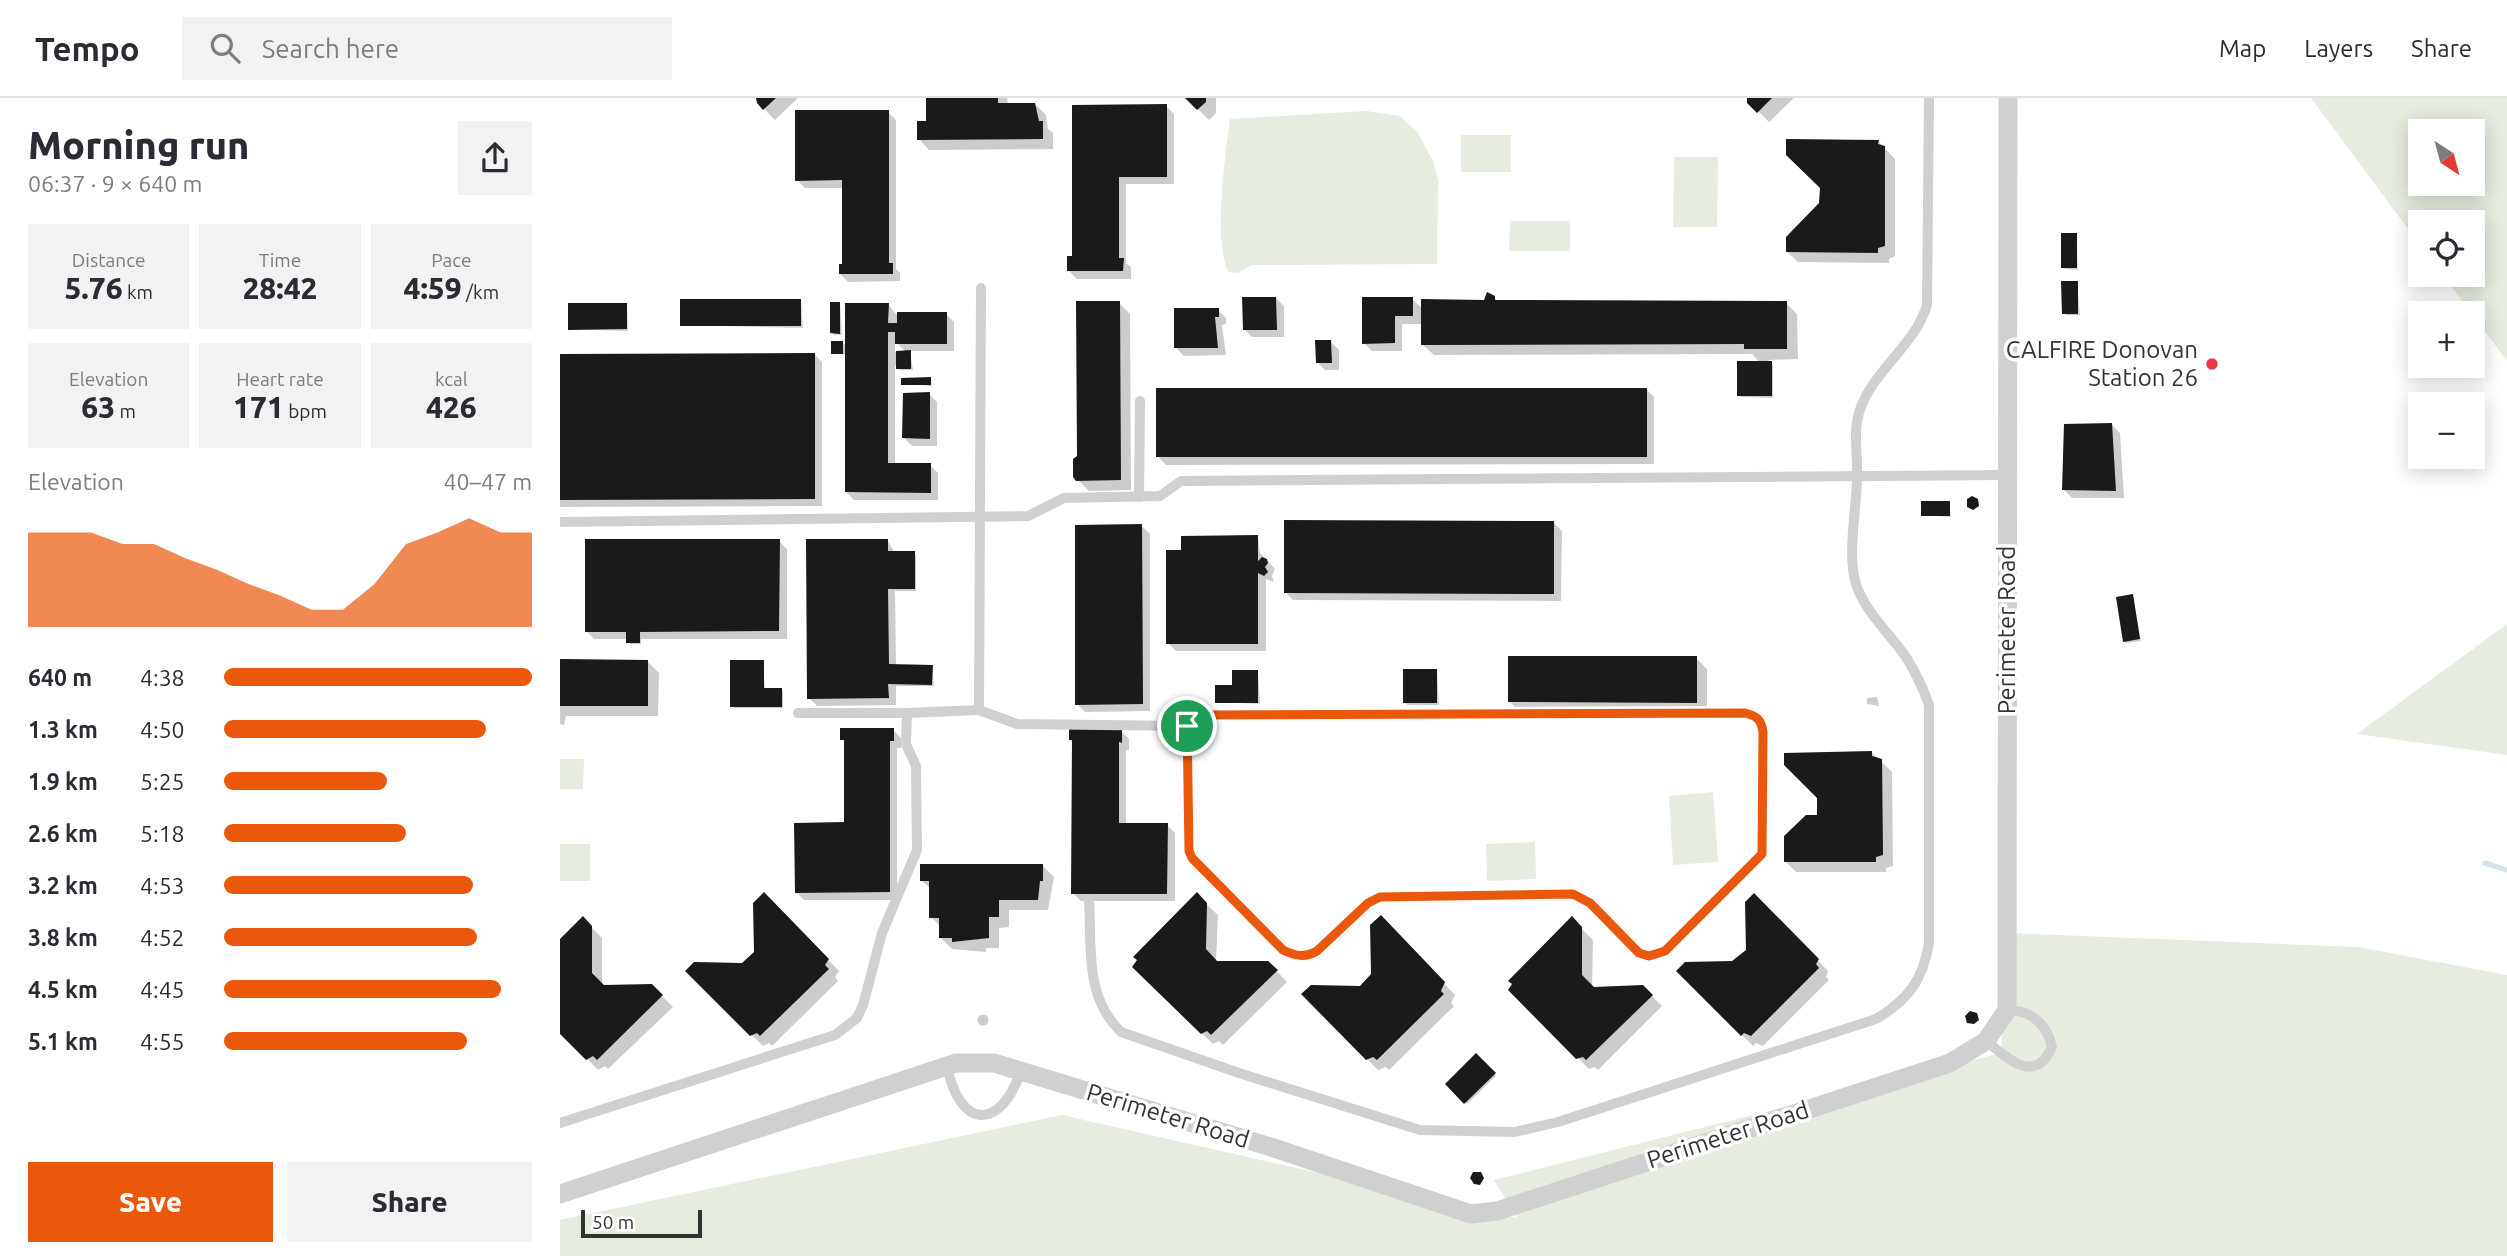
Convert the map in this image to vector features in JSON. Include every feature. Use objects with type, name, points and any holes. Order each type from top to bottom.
[{"type":"street","name":"Perimeter Road","points":[[560,1194],[947,1066],[994,1063],[1274,1148],[1471,1214],[1497,1211],[1950,1063],[1986,1041],[2007,1010],[2008,98]]},
{"type":"lane","points":[[1089,900],[1094,991],[1110,1022],[1121,1032],[1239,1073],[1420,1130],[1502,1133],[1536,1128],[1876,1019],[1907,998],[1925,965],[1929,943],[1929,705],[1920,681],[1865,604],[1856,584],[1853,527],[1857,476],[1856,423],[1861,406],[1876,379],[1917,329],[1927,305],[1929,98]]},
{"type":"lane","points":[[979,710],[981,288]]},
{"type":"lane","points":[[1139,496],[1140,401]]},
{"type":"lane","points":[[560,522],[1028,516],[1064,498],[1160,496],[1181,481],[2008,475]]},
{"type":"lane","points":[[797,713],[979,710],[1017,724],[1187,726]]},
{"type":"lane","points":[[560,1122],[835,1035],[857,1018],[882,933],[917,850],[916,766],[906,744],[906,713]]},
{"type":"lane","points":[[1193,715],[1755,715],[1762,722],[1763,732],[1762,854],[1665,951],[1657,954],[1639,953],[1590,903],[1573,894],[1380,897],[1368,903],[1317,951],[1310,955],[1292,955],[1283,950],[1192,858],[1187,726],[1187,719],[1193,715]]},
{"type":"lane","points":[[1986,1041],[2014,1064],[2040,1064],[2047,1057],[2052,1047],[2043,1026],[2032,1016],[2007,1010]]},
{"type":"lane","points":[[947,1066],[954,1094],[963,1108],[975,1115],[990,1114],[1004,1102],[1016,1086],[1021,1071]]},
{"type":"shaded area","points":[[2311,98],[2507,98],[2507,361],[2485,331],[2485,301],[2462,301],[2452,287],[2485,287],[2485,210],[2408,210],[2408,229]]},
{"type":"shaded area","points":[[1367,111],[1400,116],[1418,133],[1433,161],[1438,181],[1437,264],[1252,265],[1238,273],[1229,272],[1221,241],[1221,220],[1230,119]]},
{"type":"shaded area","points":[[1461,135],[1511,135],[1511,172],[1461,172]]},
{"type":"shaded area","points":[[1674,157],[1718,157],[1717,227],[1673,227]]},
{"type":"shaded area","points":[[1510,221],[1570,221],[1570,251],[1509,251]]},
{"type":"shaded area","points":[[2507,624],[2507,755],[2357,734]]},
{"type":"shaded area","points":[[560,759],[584,759],[583,789],[560,789]]},
{"type":"shaded area","points":[[1713,792],[1718,862],[1673,865],[1669,796]]},
{"type":"shaded area","points":[[1535,842],[1536,879],[1487,881],[1486,844]]},
{"type":"shaded area","points":[[560,844],[590,844],[590,881],[560,881]]},
{"type":"shaded area","points":[[2007,933],[2358,947],[2507,975],[2507,1256],[560,1256],[560,1220],[1062,1115],[1517,1218],[1494,1180],[2001,1053]]},
{"type":"building","points":[[756,98],[776,98],[763,110]]},
{"type":"building","points":[[926,98],[998,98],[998,103],[1035,103],[1039,121],[1043,121],[1043,139],[917,140],[917,121],[926,121]]},
{"type":"building","points":[[1185,98],[1206,98],[1206,102],[1197,110]]},
{"type":"building","points":[[1747,98],[1772,98],[1757,113],[1747,103]]},
{"type":"building","points":[[1167,104],[1167,177],[1119,177],[1119,258],[1124,258],[1123,271],[1067,271],[1067,256],[1072,256],[1072,105]]},
{"type":"building","points":[[795,110],[889,110],[889,263],[893,263],[893,274],[839,274],[839,264],[842,264],[842,180],[795,181]]},
{"type":"building","points":[[1786,139],[1879,140],[1878,144],[1885,146],[1885,246],[1878,248],[1878,253],[1786,252],[1786,237],[1819,203],[1820,188],[1786,155]]},
{"type":"building","points":[[2061,233],[2077,233],[2077,268],[2061,268]]},
{"type":"building","points":[[2061,281],[2078,281],[2078,314],[2062,314]]},
{"type":"building","points":[[1487,292],[1495,296],[1495,300],[1787,301],[1787,349],[1744,349],[1744,344],[1421,345],[1421,299],[1484,300]]},
{"type":"building","points":[[1242,297],[1276,297],[1277,330],[1243,330]]},
{"type":"building","points":[[1362,297],[1413,297],[1413,316],[1395,316],[1395,343],[1362,344]]},
{"type":"building","points":[[680,299],[801,299],[801,326],[680,326]]},
{"type":"building","points":[[1076,301],[1120,301],[1121,480],[1076,481],[1073,477],[1073,459],[1077,456]]},
{"type":"building","points":[[830,302],[840,302],[840,334],[830,333]]},
{"type":"building","points":[[568,303],[627,303],[627,329],[568,330]]},
{"type":"building","points":[[845,303],[889,303],[888,323],[897,323],[897,312],[947,312],[947,344],[895,344],[895,332],[888,332],[888,463],[931,463],[931,493],[845,492]]},
{"type":"building","points":[[1174,308],[1219,308],[1219,317],[1215,317],[1218,348],[1174,348]]},
{"type":"building","points":[[1315,340],[1331,340],[1332,363],[1316,363]]},
{"type":"building","points":[[831,341],[843,341],[843,354],[831,354]]},
{"type":"building","points":[[911,350],[911,369],[896,369],[896,351]]},
{"type":"building","points":[[815,353],[815,499],[560,500],[560,354]]},
{"type":"building","points":[[1737,361],[1772,361],[1772,396],[1737,396]]},
{"type":"building","points":[[931,377],[931,385],[901,385],[901,378]]},
{"type":"building","points":[[1156,388],[1647,388],[1647,457],[1156,457]]},
{"type":"building","points":[[930,392],[930,439],[902,438],[903,393]]},
{"type":"building","points":[[2112,423],[2116,491],[2062,490],[2064,424]]},
{"type":"building","points":[[1972,496],[1978,499],[1979,506],[1973,510],[1967,507],[1967,499]]},
{"type":"building","points":[[1921,501],[1950,501],[1950,516],[1921,516]]},
{"type":"building","points":[[1284,520],[1554,521],[1554,594],[1284,593]]},
{"type":"building","points":[[1142,524],[1143,704],[1075,705],[1075,525]]},
{"type":"building","points":[[1258,535],[1258,561],[1262,557],[1267,559],[1265,567],[1268,572],[1264,576],[1258,573],[1258,644],[1166,644],[1166,550],[1181,550],[1181,536]]},
{"type":"building","points":[[585,539],[780,539],[779,631],[640,632],[640,643],[626,643],[626,632],[585,632]]},
{"type":"building","points":[[806,539],[888,539],[888,551],[915,551],[915,589],[888,589],[889,664],[933,665],[932,685],[888,684],[889,698],[807,699]]},
{"type":"building","points":[[2133,594],[2140,639],[2123,642],[2116,597]]},
{"type":"building","points":[[1508,656],[1697,656],[1697,703],[1508,702]]},
{"type":"building","points":[[560,659],[648,660],[648,706],[560,706]]},
{"type":"building","points":[[730,660],[764,660],[764,688],[782,688],[782,707],[730,707]]},
{"type":"building","points":[[1403,669],[1437,669],[1437,703],[1403,703]]},
{"type":"building","points":[[1232,670],[1258,670],[1258,703],[1215,703],[1215,685],[1232,685]]},
{"type":"building","points":[[840,728],[894,728],[894,741],[890,741],[890,892],[795,893],[794,823],[844,822],[844,740],[840,740]]},
{"type":"building","points":[[1069,729],[1122,729],[1122,743],[1119,742],[1119,823],[1168,823],[1167,894],[1071,894],[1072,740],[1069,740]]},
{"type":"building","points":[[1872,751],[1872,756],[1882,759],[1883,855],[1876,857],[1876,862],[1784,862],[1784,836],[1806,815],[1817,815],[1817,798],[1784,765],[1784,753]]},
{"type":"building","points":[[920,864],[1043,864],[1043,881],[1040,881],[1038,900],[999,900],[999,917],[989,917],[989,938],[952,942],[952,938],[939,938],[939,918],[929,918],[929,881],[920,881]]},
{"type":"building","points":[[764,892],[829,959],[825,965],[829,969],[760,1036],[757,1033],[750,1036],[685,971],[694,962],[742,963],[754,952],[753,903]]},
{"type":"building","points":[[1197,892],[1207,903],[1206,949],[1217,961],[1268,961],[1278,970],[1211,1035],[1207,1031],[1201,1034],[1132,967],[1137,960],[1133,957]]},
{"type":"building","points":[[1754,893],[1819,959],[1816,964],[1819,968],[1751,1036],[1744,1033],[1741,1036],[1676,971],[1685,962],[1732,961],[1746,950],[1745,902]]},
{"type":"building","points":[[1381,915],[1445,982],[1441,991],[1444,994],[1377,1060],[1373,1057],[1366,1060],[1301,994],[1311,985],[1360,986],[1371,974],[1370,925]]},
{"type":"building","points":[[583,916],[592,926],[592,973],[604,985],[652,984],[663,995],[597,1060],[593,1056],[586,1060],[560,1034],[560,939]]},
{"type":"building","points":[[1572,916],[1582,927],[1582,975],[1594,987],[1643,985],[1653,995],[1586,1060],[1583,1057],[1576,1059],[1508,990],[1512,984],[1508,981]]},
{"type":"building","points":[[1970,1011],[1977,1013],[1979,1020],[1974,1024],[1967,1023],[1965,1016]]},
{"type":"building","points":[[1476,1053],[1496,1073],[1464,1104],[1445,1084]]},
{"type":"building","points":[[1473,1172],[1481,1172],[1484,1178],[1480,1185],[1474,1184],[1470,1178]]},
{"type":"waterway","points":[[2485,863],[2507,870]]},
{"type":"place","name":"CALFIRE Donovan Station 26","points":[[2212,364]]},
{"type":"route","points":[[1193,715],[1755,715],[1762,722],[1763,732],[1762,854],[1665,951],[1649,956],[1639,953],[1590,903],[1573,894],[1380,897],[1368,903],[1317,951],[1310,955],[1292,955],[1283,950],[1192,858],[1189,851],[1187,726],[1187,719],[1193,715]]}]
